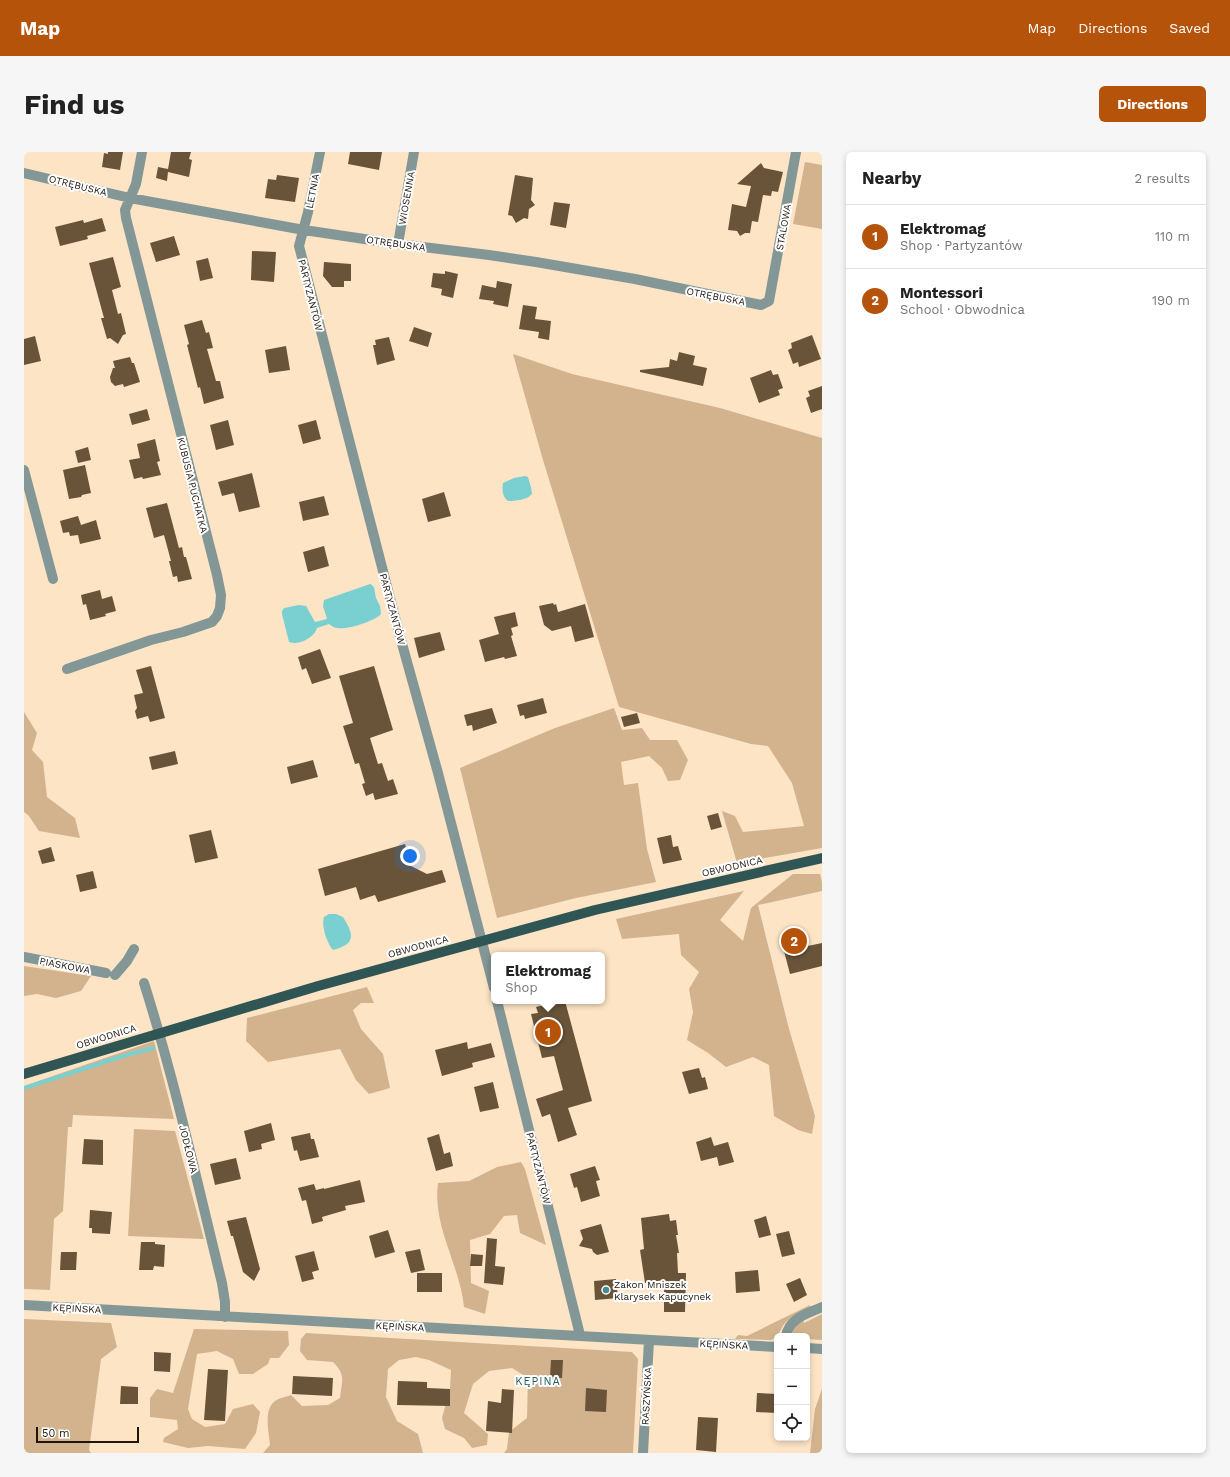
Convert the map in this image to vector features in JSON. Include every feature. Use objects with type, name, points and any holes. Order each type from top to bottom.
[{"type":"main road","name":"OBWODNICA","points":[[24,1074],[160,1032],[482,940],[595,910],[822,858]]},
{"type":"street","name":"KUBUSIA PUCHATKA","points":[[67,669],[152,640],[183,632],[212,622],[217,616],[220,608],[221,595],[217,574],[126,218],[125,210],[136,184],[142,152]]},
{"type":"street","name":"LETNIA","points":[[304,230],[320,152]]},
{"type":"street","name":"WIOSENNA","points":[[398,244],[414,152]]},
{"type":"street","name":"STALOWA","points":[[769,301],[796,152]]},
{"type":"street","name":"OTRĘBUSKA","points":[[24,173],[130,198],[304,230],[536,262],[635,279],[761,305],[769,301]]},
{"type":"street","name":"PARTYZANTÓW","points":[[304,230],[299,246],[399,634],[491,976]]},
{"type":"street","points":[[24,470],[53,579]]},
{"type":"street","name":"PIASKOWA","points":[[24,957],[110,974],[127,961],[134,949]]},
{"type":"street","name":"JODŁOWA","points":[[144,983],[160,1032],[222,1283],[225,1302],[225,1317]]},
{"type":"street","name":"PARTYZANTÓW","points":[[498,1004],[580,1335]]},
{"type":"street","name":"KĘPIŃSKA","points":[[24,1305],[774,1347]]},
{"type":"street","points":[[786,1333],[787,1329],[794,1321],[822,1307]]},
{"type":"street","name":"RASZYŃSKA","points":[[643,1453],[649,1340]]},
{"type":"street","points":[[810,1348],[822,1349]]},
{"type":"shaded area","points":[[805,162],[822,165],[822,229],[793,224]]},
{"type":"shaded area","points":[[513,354],[572,374],[720,408],[822,438],[822,848],[737,863],[722,811],[735,816],[743,832],[804,826],[792,783],[768,746],[751,744],[619,707],[543,460]]},
{"type":"shaded area","points":[[614,708],[622,730],[642,728],[650,740],[677,740],[688,760],[680,780],[668,781],[662,768],[649,756],[621,762],[624,785],[638,783],[647,849],[656,882],[576,898],[497,918],[460,768],[555,728]]},
{"type":"shaded area","points":[[24,712],[37,733],[32,750],[43,762],[47,797],[75,818],[80,838],[39,831],[29,816],[24,812]]},
{"type":"shaded area","points":[[793,874],[820,874],[822,891],[758,905],[789,1029],[815,1116],[812,1134],[798,1130],[774,1116],[769,1065],[753,1057],[726,1067],[708,1053],[687,1040],[693,1012],[689,989],[699,972],[681,955],[679,934],[622,939],[616,919],[744,891],[720,920],[743,941],[751,908]]},
{"type":"shaded area","points":[[24,966],[91,976],[81,991],[56,998],[37,994],[24,996]]},
{"type":"shaded area","points":[[367,987],[374,1003],[361,1003],[353,1010],[361,1029],[383,1054],[390,1088],[369,1094],[356,1080],[340,1049],[268,1062],[246,1041],[247,1018]]},
{"type":"shaded area","points":[[154,1041],[174,1119],[73,1115],[72,1127],[68,1127],[63,1211],[54,1219],[50,1290],[24,1289],[24,1086]]},
{"type":"shaded area","points":[[134,1129],[175,1131],[204,1239],[128,1236]]},
{"type":"shaded area","points":[[521,1162],[525,1169],[546,1245],[520,1233],[517,1215],[504,1216],[490,1234],[470,1240],[471,1283],[489,1291],[485,1314],[464,1307],[457,1276],[439,1215],[437,1199],[438,1183],[469,1181],[497,1167]]},
{"type":"shaded area","points":[[810,1305],[810,1309],[789,1319],[779,1333],[774,1333],[774,1339],[735,1339],[738,1335],[747,1336]]},
{"type":"shaded area","points":[[822,1314],[822,1340],[810,1339],[810,1333],[793,1333],[795,1326],[803,1320],[804,1323]]},
{"type":"shaded area","points":[[24,1319],[111,1323],[117,1347],[101,1359],[89,1450],[91,1453],[24,1453]]},
{"type":"shaded area","points":[[194,1329],[288,1331],[289,1345],[279,1358],[270,1358],[268,1364],[253,1374],[239,1374],[233,1359],[217,1351],[197,1354],[188,1409],[192,1419],[205,1427],[225,1424],[233,1409],[253,1404],[260,1412],[256,1433],[245,1449],[208,1446],[188,1448],[163,1442],[164,1438],[178,1429],[177,1420],[150,1417],[150,1398],[157,1389],[173,1393]]},
{"type":"shaded area","points":[[306,1333],[632,1352],[638,1359],[633,1453],[504,1453],[507,1449],[509,1432],[527,1418],[528,1378],[512,1368],[489,1371],[473,1384],[464,1413],[488,1434],[487,1445],[472,1448],[464,1438],[445,1429],[442,1418],[450,1389],[451,1370],[429,1360],[416,1357],[399,1360],[388,1369],[386,1397],[397,1421],[418,1434],[423,1453],[263,1453],[270,1445],[268,1415],[271,1405],[275,1401],[291,1395],[302,1406],[328,1405],[340,1398],[342,1378],[340,1371],[333,1362],[307,1360],[300,1351],[301,1339]]},
{"type":"shaded area","points":[[822,1389],[822,1453],[810,1453],[815,1409]]},
{"type":"water","points":[[525,476],[528,477],[532,494],[524,499],[508,501],[504,495],[503,483],[514,478]]},
{"type":"water","points":[[370,584],[374,587],[376,598],[380,606],[381,614],[378,617],[348,628],[337,628],[329,624],[317,628],[313,635],[302,642],[289,642],[282,614],[284,608],[299,605],[306,606],[315,622],[327,619],[323,606],[324,600]]},
{"type":"water","points":[[329,914],[336,914],[343,917],[350,929],[351,934],[351,938],[346,945],[333,950],[327,939],[323,925],[324,917]]},
{"type":"building","points":[[108,152],[123,152],[120,170],[102,167],[104,153],[108,154]]},
{"type":"building","points":[[171,152],[191,152],[189,159],[192,160],[189,177],[168,172],[167,181],[156,178],[158,167],[168,169]]},
{"type":"building","points":[[350,152],[382,152],[379,170],[348,164]]},
{"type":"building","points":[[761,163],[764,168],[783,172],[778,192],[772,191],[771,196],[763,195],[758,222],[752,221],[750,233],[745,233],[740,236],[737,231],[728,230],[732,204],[746,207],[751,186],[737,184]]},
{"type":"building","points":[[277,175],[299,178],[295,202],[265,198],[268,179],[276,180]]},
{"type":"building","points":[[515,175],[533,178],[531,200],[535,205],[529,209],[528,219],[524,218],[516,223],[512,216],[508,215]]},
{"type":"building","points":[[554,202],[570,204],[566,228],[550,225]]},
{"type":"building","points":[[102,218],[106,231],[87,236],[88,239],[60,246],[55,227],[83,220],[84,223]]},
{"type":"building","points":[[174,236],[180,255],[156,262],[150,243]]},
{"type":"building","points":[[252,251],[276,252],[274,282],[251,280]]},
{"type":"building","points":[[113,257],[121,287],[112,290],[118,314],[121,313],[126,334],[123,335],[118,344],[110,338],[107,339],[101,318],[104,318],[89,263]]},
{"type":"building","points":[[208,258],[213,278],[200,281],[196,261]]},
{"type":"building","points":[[324,262],[351,264],[351,281],[344,281],[344,287],[332,287],[323,276]]},
{"type":"building","points":[[445,271],[458,274],[453,298],[441,295],[442,289],[431,287],[433,273],[445,274]]},
{"type":"building","points":[[497,281],[512,284],[508,307],[493,304],[494,301],[479,299],[482,285],[496,288]]},
{"type":"building","points":[[523,305],[537,307],[535,319],[551,321],[549,340],[538,338],[539,332],[519,329]]},
{"type":"building","points":[[202,320],[206,333],[209,332],[213,348],[207,349],[216,381],[220,381],[224,398],[204,404],[200,387],[198,388],[187,345],[189,344],[184,325]]},
{"type":"building","points":[[414,327],[432,333],[428,347],[409,341]]},
{"type":"building","points":[[812,335],[821,359],[799,367],[798,362],[793,364],[788,350],[792,348],[791,343]]},
{"type":"building","points":[[35,336],[41,361],[24,365],[24,339]]},
{"type":"building","points":[[389,337],[395,360],[377,365],[373,345],[376,345],[375,340]]},
{"type":"building","points":[[286,346],[290,370],[269,373],[265,350]]},
{"type":"building","points":[[679,352],[695,356],[693,365],[707,368],[703,386],[640,372],[640,370],[669,367],[670,359],[677,361]]},
{"type":"building","points":[[130,357],[132,363],[134,363],[140,382],[124,387],[123,384],[115,386],[111,382],[110,377],[113,368],[115,368],[113,361]]},
{"type":"building","points":[[771,370],[773,375],[778,374],[783,388],[778,390],[780,395],[759,403],[750,378]]},
{"type":"building","points":[[822,386],[822,409],[811,413],[806,398],[810,396],[808,391]]},
{"type":"building","points":[[147,409],[150,420],[132,425],[129,414]]},
{"type":"building","points":[[228,420],[234,445],[216,450],[210,425]]},
{"type":"building","points":[[316,420],[321,439],[303,444],[298,425]]},
{"type":"building","points":[[155,439],[160,461],[157,462],[161,475],[143,479],[142,477],[134,479],[129,460],[140,458],[137,444]]},
{"type":"building","points":[[88,447],[91,460],[78,463],[75,451]]},
{"type":"building","points":[[85,465],[91,493],[82,495],[81,497],[69,499],[63,470]]},
{"type":"building","points":[[252,473],[260,507],[239,512],[234,493],[222,496],[218,482]]},
{"type":"building","points":[[444,492],[451,516],[428,522],[422,499]]},
{"type":"building","points":[[324,496],[329,515],[303,521],[299,502]]},
{"type":"building","points":[[167,503],[179,548],[182,547],[192,579],[178,582],[177,576],[173,577],[169,561],[171,561],[164,535],[154,538],[146,508]]},
{"type":"building","points":[[78,516],[81,525],[96,520],[101,539],[80,544],[78,535],[70,536],[69,532],[63,533],[60,521]]},
{"type":"building","points":[[324,546],[329,566],[308,572],[303,552]]},
{"type":"building","points":[[100,590],[102,599],[112,596],[116,611],[105,614],[106,616],[90,620],[86,604],[83,605],[81,595]]},
{"type":"building","points":[[553,603],[554,605],[556,604],[558,612],[585,604],[594,637],[575,642],[571,626],[552,631],[544,625],[539,606]]},
{"type":"building","points":[[515,612],[518,626],[511,628],[513,635],[511,636],[517,656],[505,659],[504,657],[485,662],[479,640],[499,634],[494,617]]},
{"type":"building","points":[[440,632],[445,650],[419,658],[414,638]]},
{"type":"building","points":[[320,649],[331,678],[312,684],[306,668],[302,670],[298,657]]},
{"type":"building","points":[[151,666],[165,718],[150,722],[148,716],[137,719],[135,711],[137,708],[134,695],[143,693],[136,670]]},
{"type":"building","points":[[374,666],[393,730],[370,738],[378,764],[382,763],[388,781],[393,779],[398,794],[375,800],[373,793],[366,796],[362,784],[365,783],[359,763],[355,764],[343,726],[353,723],[339,676]]},
{"type":"building","points":[[543,698],[547,713],[525,719],[524,715],[520,716],[517,705]]},
{"type":"building","points":[[492,708],[497,723],[473,731],[472,725],[467,726],[464,715]]},
{"type":"building","points":[[637,713],[640,723],[624,727],[621,717]]},
{"type":"building","points":[[175,751],[178,764],[152,770],[149,757]]},
{"type":"building","points":[[313,760],[318,777],[291,784],[287,767]]},
{"type":"building","points":[[718,813],[722,827],[711,830],[707,816]]},
{"type":"building","points":[[211,830],[218,858],[195,863],[189,835]]},
{"type":"building","points":[[671,835],[673,847],[678,846],[682,860],[663,864],[657,838]]},
{"type":"building","points":[[405,844],[411,866],[427,874],[442,870],[446,882],[378,902],[375,895],[360,900],[356,887],[325,896],[318,869]]},
{"type":"building","points":[[51,847],[55,861],[42,864],[38,851]]},
{"type":"building","points":[[93,871],[97,888],[80,892],[76,875]]},
{"type":"building","points":[[822,943],[822,966],[790,974],[784,951]]},
{"type":"building","points":[[548,1004],[566,1004],[592,1101],[568,1108],[577,1135],[558,1142],[550,1114],[542,1117],[536,1099],[563,1090],[554,1056],[542,1058],[531,1014],[538,1013],[536,1007]]},
{"type":"building","points":[[467,1042],[468,1049],[491,1043],[495,1057],[472,1063],[473,1067],[442,1076],[435,1050]]},
{"type":"building","points":[[699,1068],[702,1078],[705,1077],[708,1089],[689,1094],[682,1072]]},
{"type":"building","points":[[493,1082],[499,1108],[480,1112],[474,1087]]},
{"type":"building","points":[[271,1123],[275,1140],[261,1144],[262,1149],[249,1152],[244,1131]]},
{"type":"building","points":[[310,1133],[311,1139],[314,1139],[319,1157],[300,1161],[297,1150],[294,1151],[291,1137]]},
{"type":"building","points":[[439,1134],[444,1154],[450,1152],[453,1166],[436,1171],[427,1138]]},
{"type":"building","points":[[711,1137],[714,1146],[728,1142],[734,1162],[719,1166],[717,1157],[701,1161],[696,1142]]},
{"type":"building","points":[[84,1139],[103,1140],[103,1165],[82,1164]]},
{"type":"building","points":[[236,1158],[241,1179],[215,1185],[210,1164]]},
{"type":"building","points":[[595,1166],[600,1180],[596,1181],[600,1196],[581,1202],[577,1187],[574,1188],[570,1174]]},
{"type":"building","points":[[360,1180],[365,1202],[345,1206],[346,1210],[322,1217],[323,1221],[312,1224],[306,1200],[302,1201],[298,1188],[314,1184],[316,1190],[324,1189]]},
{"type":"building","points":[[90,1210],[112,1212],[110,1234],[92,1233],[92,1228],[89,1228]]},
{"type":"building","points":[[669,1214],[670,1221],[676,1220],[678,1235],[676,1235],[679,1253],[677,1253],[678,1273],[686,1273],[685,1312],[664,1312],[664,1280],[645,1283],[640,1250],[644,1249],[641,1218]]},
{"type":"building","points":[[766,1216],[771,1235],[759,1238],[754,1220]]},
{"type":"building","points":[[246,1217],[260,1269],[254,1281],[243,1272],[233,1236],[231,1236],[227,1221]]},
{"type":"building","points":[[601,1224],[609,1252],[597,1255],[592,1249],[579,1246],[583,1239],[580,1230]]},
{"type":"building","points":[[388,1230],[395,1252],[375,1258],[369,1236]]},
{"type":"building","points":[[789,1231],[795,1254],[782,1257],[776,1234]]},
{"type":"building","points":[[487,1238],[497,1239],[495,1266],[505,1267],[503,1285],[484,1283]]},
{"type":"building","points":[[141,1242],[155,1242],[155,1244],[165,1245],[164,1267],[154,1266],[153,1270],[139,1270]]},
{"type":"building","points":[[420,1249],[425,1270],[411,1273],[405,1252]]},
{"type":"building","points":[[314,1251],[319,1270],[312,1272],[314,1279],[302,1282],[295,1256]]},
{"type":"building","points":[[61,1252],[77,1252],[76,1270],[60,1270]]},
{"type":"building","points":[[471,1254],[483,1255],[482,1266],[470,1266]]},
{"type":"building","points":[[758,1270],[760,1291],[736,1293],[735,1272]]},
{"type":"building","points":[[417,1273],[442,1273],[442,1292],[417,1292]]},
{"type":"building","points":[[800,1278],[807,1295],[794,1302],[786,1284]]},
{"type":"building","name":"Zakon Mniszek Klarysek Kapucynek","points":[[616,1279],[618,1298],[595,1300],[594,1281]]},
{"type":"building","points":[[154,1352],[171,1353],[170,1372],[154,1371]]},
{"type":"building","points":[[551,1360],[563,1360],[562,1378],[550,1377]]},
{"type":"building","points":[[208,1369],[228,1370],[225,1421],[204,1420]]},
{"type":"building","points":[[293,1376],[333,1378],[332,1396],[292,1394]]},
{"type":"building","points":[[398,1381],[427,1382],[427,1388],[450,1389],[450,1406],[397,1405]]},
{"type":"building","points":[[121,1386],[138,1387],[138,1404],[120,1404]]},
{"type":"building","points":[[586,1388],[607,1390],[606,1412],[585,1411]]},
{"type":"building","points":[[502,1389],[514,1390],[512,1433],[486,1431],[488,1401],[501,1403]]},
{"type":"building","points":[[757,1393],[774,1394],[774,1413],[756,1412]]},
{"type":"building","points":[[698,1417],[718,1418],[716,1452],[696,1450]]},
{"type":"waterway","points":[[24,1088],[123,1056],[153,1048]]},
{"type":"place","name":"Montessori","points":[[794,941]]},
{"type":"place","name":"Elektromag","points":[[548,1032]]},
{"type":"place","name":"Zakon Mniszek Klarysek Kapucynek","points":[[606,1290]]},
{"type":"district","name":"KĘPINA","points":[[538,1381]]}]
